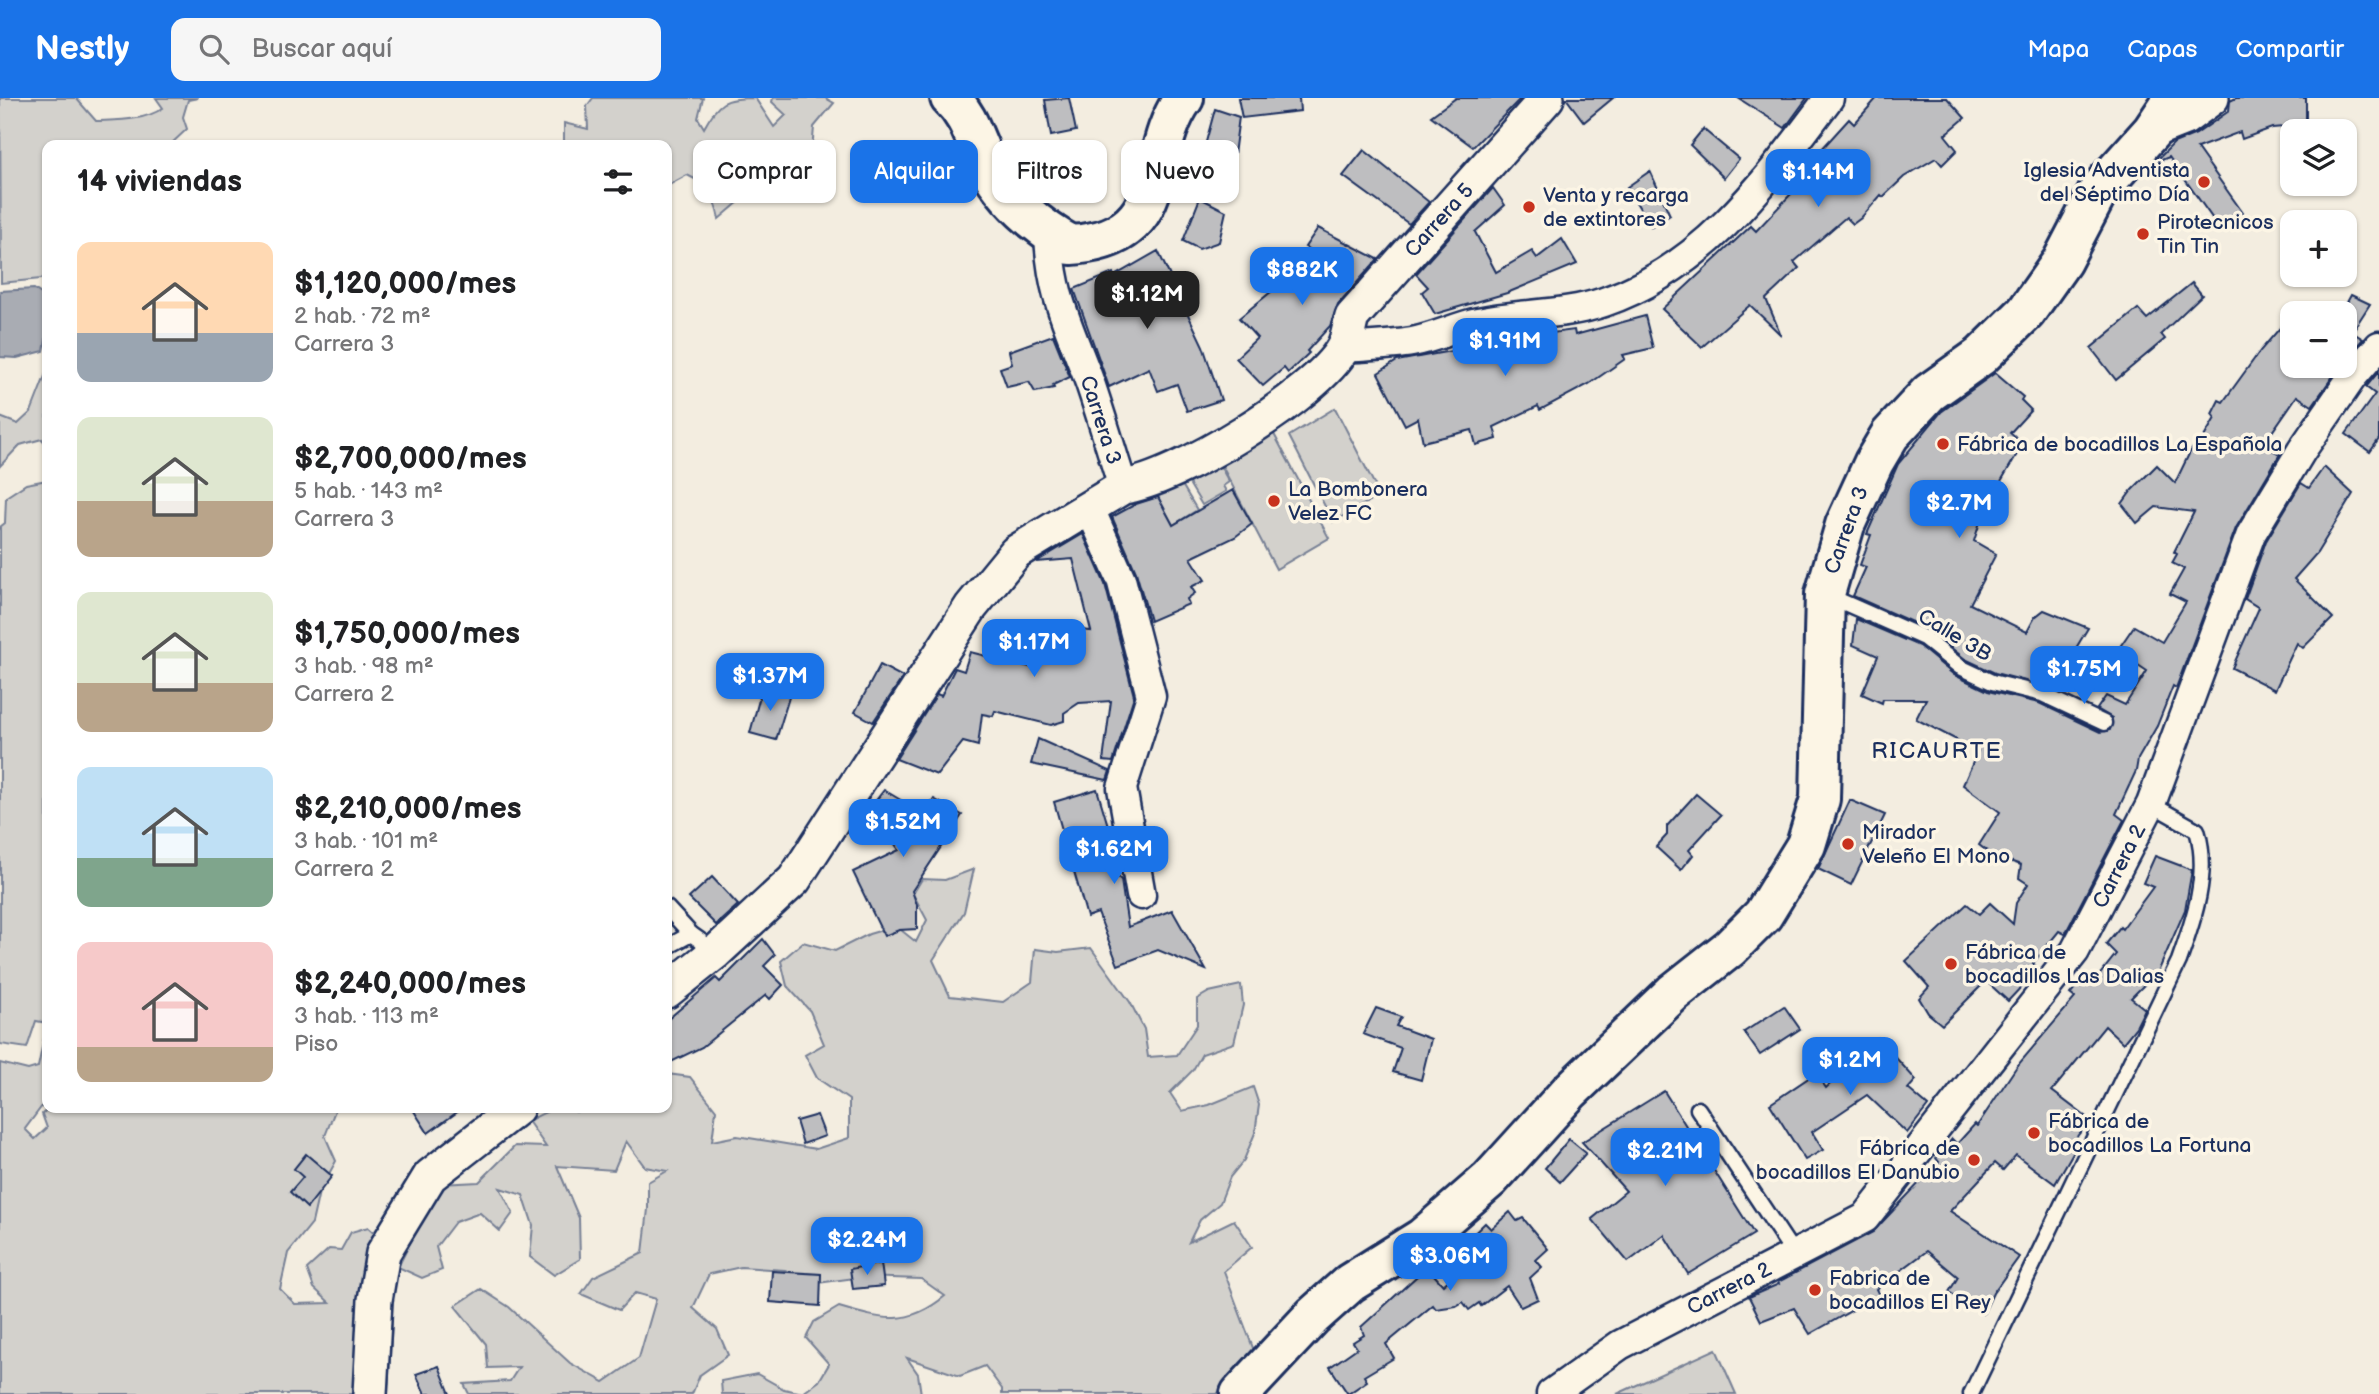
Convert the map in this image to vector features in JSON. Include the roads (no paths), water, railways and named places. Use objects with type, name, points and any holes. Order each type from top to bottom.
[{"type":"main road","points":[[950,98],[973,129],[985,161],[1013,200],[1049,233],[1071,244],[1084,244],[1111,235],[1134,219],[1150,197],[1166,134],[1184,98]]},
{"type":"main road","points":[[2152,131],[2174,98]]},
{"type":"main road","name":"Carrera 3","points":[[1240,1394],[1313,1316],[1350,1283],[1422,1238],[1490,1179],[1570,1091],[1673,993],[1730,948],[1763,915],[1806,845],[1820,799],[1825,594],[1845,525],[1890,435],[1929,393],[1981,356],[2026,312],[2062,261],[2099,190],[2152,131]]},
{"type":"street","name":"Carrera 5","points":[[1343,348],[1352,317],[1547,98]]},
{"type":"street","points":[[672,985],[704,943],[794,880],[971,607],[1016,551],[1090,509],[1122,487],[1140,485],[1206,455],[1306,390],[1343,348],[1411,342],[1478,322],[1602,303],[1631,290],[1686,258],[1734,218],[1755,195],[1829,98]]},
{"type":"street","name":"Carrera 3","points":[[2152,131],[2185,118],[2212,98]]},
{"type":"street","name":"Carrera 3","points":[[1049,233],[1050,270],[1060,310],[1089,383],[1122,487]]},
{"type":"street","name":"Carrera 2","points":[[1551,1394],[1620,1345],[1865,1219],[2075,951],[2151,804],[2251,534],[2302,450],[2353,376],[2379,346]]},
{"type":"street","points":[[1090,509],[1121,579],[1151,696],[1122,788],[1141,895]]},
{"type":"street","points":[[370,1394],[374,1300],[383,1253],[430,1176],[511,1113]]},
{"type":"lane","name":"Calle 3B","points":[[1825,594],[1924,638],[1960,667],[1992,682],[2042,694],[2104,723]]},
{"type":"lane","points":[[1970,1394],[2179,961],[2196,912],[2204,854],[2197,830],[2151,804]]},
{"type":"lane","points":[[672,913],[704,943]]},
{"type":"lane","points":[[672,946],[704,943]]},
{"type":"lane","points":[[1698,1109],[1794,1254]]},
{"type":"place","name":"Iglesia Adventista del Séptimo Día","points":[[2204,182]]},
{"type":"place","name":"Venta y recarga de extintores","points":[[1529,207]]},
{"type":"place","name":"Pirotecnicos Tin Tin","points":[[2143,234]]},
{"type":"place","name":"Fábrica de bocadillos La Española","points":[[1943,444]]},
{"type":"place","name":"La Bombonera Velez FC","points":[[1274,501]]},
{"type":"place","name":"Mirador Veleño El Mono","points":[[1848,844]]},
{"type":"place","name":"Fábrica de bocadillos Las Dalias","points":[[1951,964]]},
{"type":"place","name":"Fábrica de bocadillos La Fortuna","points":[[2034,1133]]},
{"type":"place","name":"Fábrica de bocadillos El Danubio","points":[[1974,1160]]},
{"type":"place","name":"Fabrica de bocadillos El Rey","points":[[1815,1290]]},
{"type":"district","name":"RICAURTE","points":[[1937,750]]}]
